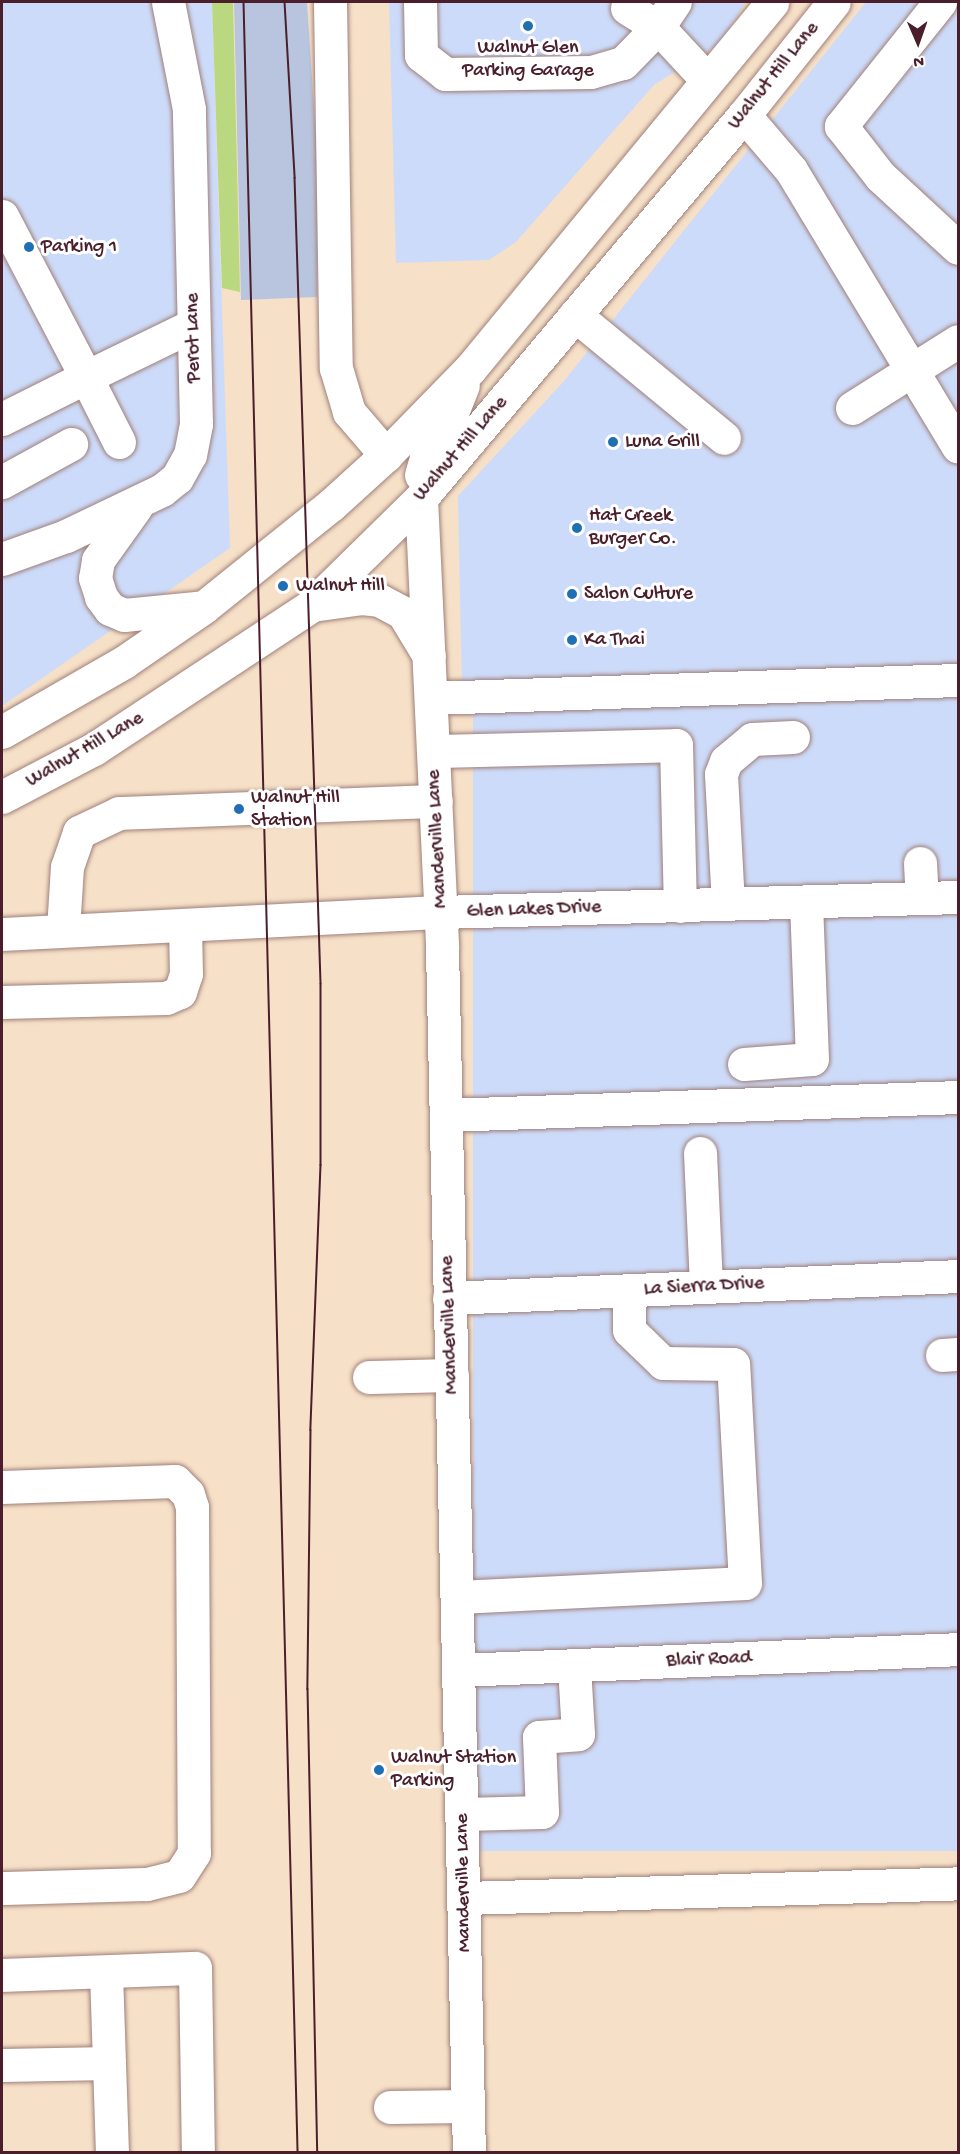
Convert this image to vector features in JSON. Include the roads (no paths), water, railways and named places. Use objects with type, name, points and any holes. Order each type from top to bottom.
[{"type":"street","name":"Perot Lane","points":[[2,560],[58,540],[141,500],[177,478],[190,455],[196,424],[189,109],[168,2]]},
{"type":"street","points":[[330,2],[336,368],[349,412],[386,455]]},
{"type":"street","points":[[420,2],[421,55],[445,74],[484,59],[557,58],[591,72],[624,63],[667,14]]},
{"type":"street","name":"Walnut Hill Lane","points":[[2,797],[94,749],[312,605],[421,498],[744,115],[834,2]]},
{"type":"street","points":[[940,2],[841,126],[880,176],[958,248]]},
{"type":"street","points":[[2,732],[124,662],[204,607],[331,505],[386,455],[470,369],[707,80],[765,3]]},
{"type":"street","points":[[627,8],[667,14]]},
{"type":"street","points":[[667,14],[707,80],[744,115],[791,170],[958,447]]},
{"type":"street","points":[[2,216],[119,442]]},
{"type":"street","points":[[575,315],[724,438]]},
{"type":"street","points":[[2,419],[193,325]]},
{"type":"street","points":[[852,408],[958,341]]},
{"type":"street","name":"Manderville Lane","points":[[469,2152],[464,1814],[449,1298],[441,912],[421,498],[423,466],[440,443],[470,369]]},
{"type":"street","points":[[2,482],[71,444]]},
{"type":"street","points":[[141,500],[98,560],[95,578],[101,597],[110,609],[124,615],[204,607]]},
{"type":"street","points":[[312,605],[361,597],[379,600],[403,612],[429,656]]},
{"type":"street","points":[[431,698],[958,680]]},
{"type":"street","points":[[728,904],[721,774],[726,761],[752,739],[793,738]]},
{"type":"street","points":[[434,751],[676,745],[680,906]]},
{"type":"street","points":[[63,930],[67,867],[79,832],[119,813],[436,801]]},
{"type":"street","points":[[920,863],[922,898]]},
{"type":"street","name":"Glen Lakes Drive","points":[[2,934],[441,912],[958,897]]},
{"type":"street","points":[[744,1064],[812,1059],[806,901]]},
{"type":"street","points":[[2,1002],[173,995],[180,992],[186,974],[185,925]]},
{"type":"street","points":[[446,1115],[958,1097]]},
{"type":"street","points":[[700,1153],[706,1287]]},
{"type":"street","name":"La Sierra Drive","points":[[449,1298],[958,1276]]},
{"type":"street","points":[[459,1597],[745,1583],[733,1364],[663,1363],[629,1330],[629,1290]]},
{"type":"street","points":[[369,1377],[452,1375]]},
{"type":"street","points":[[2,1486],[176,1481],[188,1494],[192,1507],[194,1841],[188,1868],[179,1876],[162,1881],[2,1888]]},
{"type":"street","name":"Blair Road","points":[[460,1670],[958,1649]]},
{"type":"street","points":[[464,1814],[542,1812],[539,1737],[578,1734],[574,1666]]},
{"type":"street","points":[[465,1898],[818,1899],[958,1883]]},
{"type":"street","points":[[2,1975],[195,1968],[198,2152]]},
{"type":"street","points":[[106,1973],[112,2152]]},
{"type":"street","points":[[2,2065],[109,2063]]},
{"type":"street","points":[[390,2106],[468,2106]]},
{"type":"tram line","points":[[244,2],[298,2152]]},
{"type":"tram line","points":[[285,2],[295,178],[321,984],[321,1165],[311,1430],[308,1689],[318,2152]]},
{"type":"place","name":"Walnut Glen Parking Garage","points":[[528,26]]},
{"type":"place","name":"Parking 1","points":[[29,247]]},
{"type":"place","name":"Luna Grill","points":[[613,442]]},
{"type":"place","name":"Hat Creek Burger Co.","points":[[577,528]]},
{"type":"place","name":"Walnut Hill","points":[[283,586]]},
{"type":"place","name":"Salon Culture","points":[[572,594]]},
{"type":"place","name":"Ka Thai","points":[[572,640]]},
{"type":"place","name":"Walnut Hill Station","points":[[239,809]]},
{"type":"place","name":"Walnut Station Parking","points":[[379,1770]]}]
